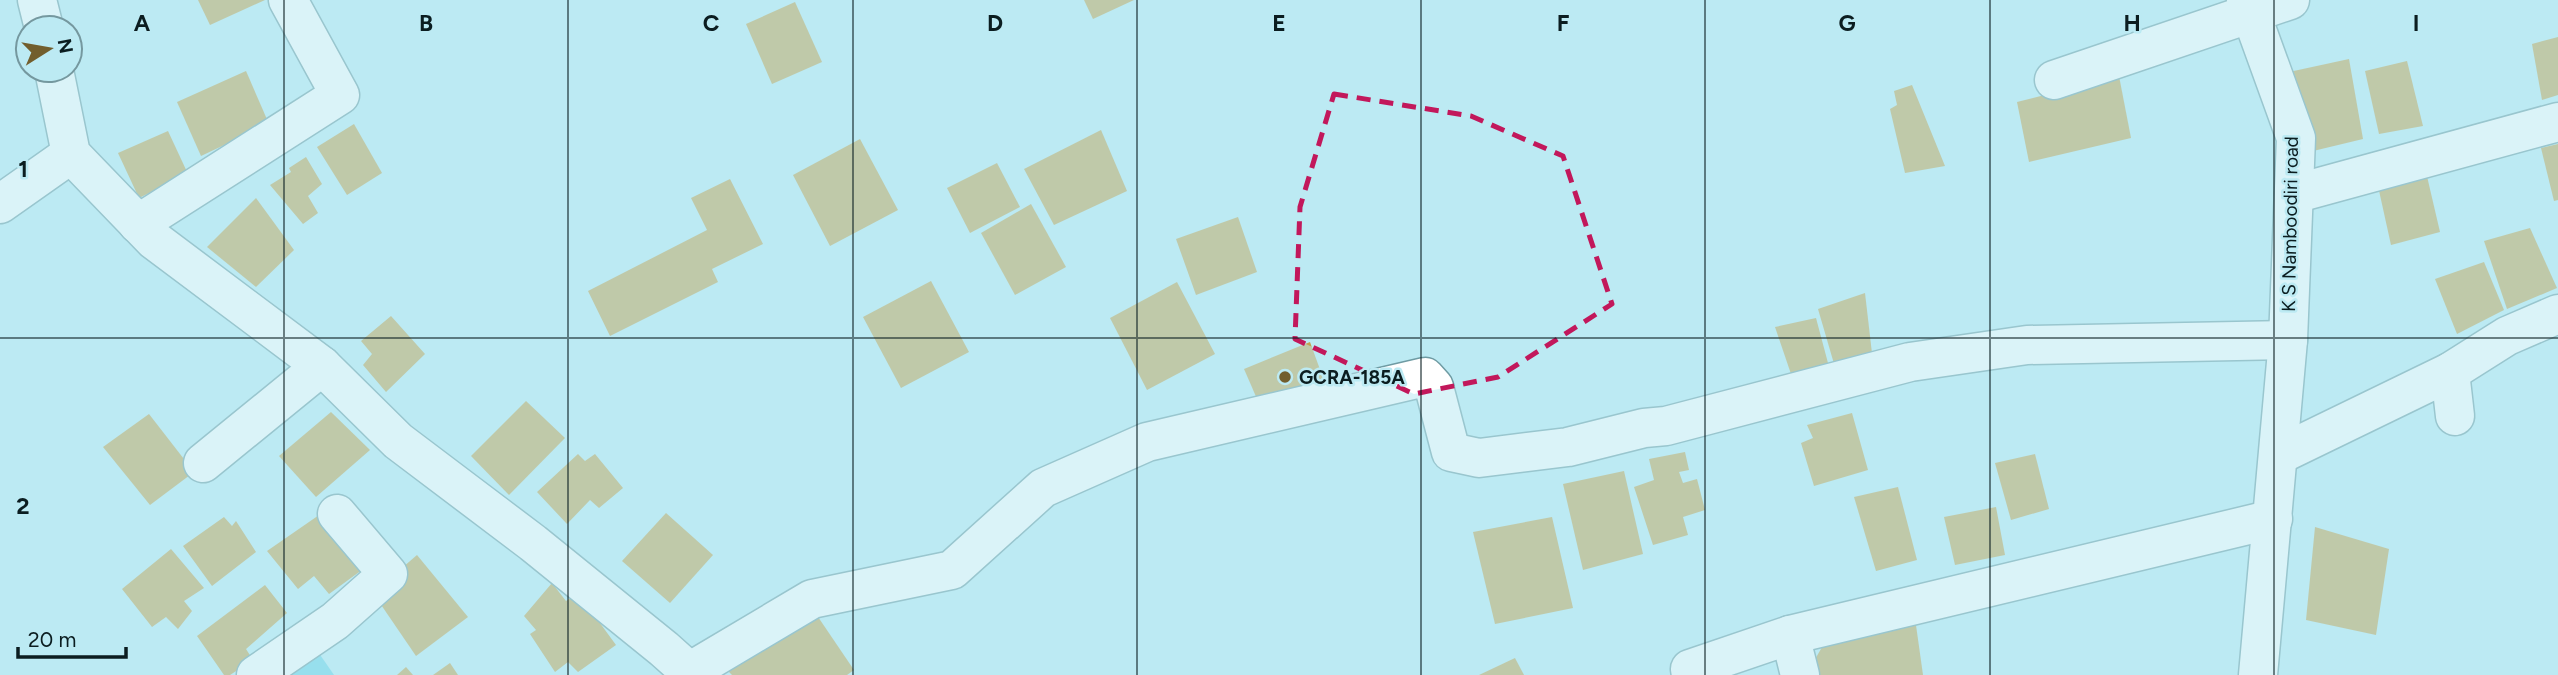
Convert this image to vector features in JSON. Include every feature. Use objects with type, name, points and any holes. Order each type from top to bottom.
[{"type":"street","points":[[138,224],[340,95],[288,0]]},
{"type":"street","points":[[2054,80],[2249,6],[2290,0]]},
{"type":"street","name":"K S Namboodiri road","points":[[2249,6],[2296,138],[2288,340],[2258,675]]},
{"type":"street","points":[[57,84],[71,154],[154,240],[322,366],[398,441],[533,543],[664,649],[689,674],[812,599],[952,570],[1043,488],[1147,442],[1425,377],[1434,387],[1451,452],[1479,458],[1567,447],[1644,428],[1666,426],[1910,362],[2027,345],[2288,340]]},
{"type":"street","points":[[2294,194],[2558,122]]},
{"type":"street","points":[[0,204],[71,154]]},
{"type":"street","points":[[2279,456],[2450,372],[2507,336],[2558,314]]},
{"type":"street","points":[[203,463],[322,366]]},
{"type":"street","points":[[2450,372],[2455,416]]},
{"type":"street","points":[[256,675],[335,621],[388,575],[337,514]]},
{"type":"street","points":[[1691,675],[1690,669],[1790,635],[2273,519]]},
{"type":"street","points":[[1790,635],[1800,675]]},
{"type":"highlighted area","points":[[1334,94],[1471,116],[1563,156],[1612,304],[1498,377],[1414,394],[1295,339],[1300,207]]},
{"type":"shaded area","points":[[314,646],[334,675],[272,675]]},
{"type":"building","points":[[198,0],[265,0],[210,25]]},
{"type":"building","points":[[1084,0],[1134,0],[1093,19]]},
{"type":"building","points":[[795,2],[822,62],[772,84],[746,24]]},
{"type":"building","points":[[2558,37],[2558,95],[2542,100],[2532,44]]},
{"type":"building","points":[[2349,59],[2363,139],[2309,152],[2289,72]]},
{"type":"building","points":[[2407,61],[2423,126],[2379,134],[2365,71]]},
{"type":"building","points":[[246,71],[269,124],[201,156],[177,102]]},
{"type":"building","points":[[2119,76],[2131,138],[2029,162],[2017,102]]},
{"type":"building","points":[[1912,85],[1945,166],[1905,173],[1890,109],[1897,105],[1894,91]]},
{"type":"building","points":[[354,124],[382,173],[347,195],[317,147]]},
{"type":"building","points":[[1101,130],[1127,191],[1054,225],[1024,169]]},
{"type":"building","points":[[168,131],[188,174],[139,198],[118,153]]},
{"type":"building","points":[[860,139],[898,210],[830,246],[793,175]]},
{"type":"building","points":[[2558,144],[2558,200],[2554,201],[2541,148]]},
{"type":"building","points":[[306,157],[322,184],[308,196],[318,213],[303,224],[270,185],[291,172],[289,168]]},
{"type":"building","points":[[997,163],[1020,207],[970,233],[947,188]]},
{"type":"building","points":[[2426,172],[2440,232],[2391,245],[2378,186]]},
{"type":"building","points":[[730,179],[763,244],[712,269],[718,282],[610,336],[588,291],[707,230],[691,198]]},
{"type":"building","points":[[256,198],[294,250],[256,287],[207,247]]},
{"type":"building","points":[[1031,204],[1066,267],[1015,295],[981,233]]},
{"type":"building","points":[[1238,217],[1257,272],[1196,295],[1176,239]]},
{"type":"building","points":[[2530,228],[2557,288],[2507,309],[2484,241]]},
{"type":"building","points":[[2484,262],[2504,310],[2457,334],[2435,279]]},
{"type":"building","points":[[931,281],[969,352],[901,388],[863,317]]},
{"type":"building","points":[[1177,282],[1215,354],[1147,390],[1110,318]]},
{"type":"building","points":[[1865,293],[1873,362],[1837,374],[1818,309]]},
{"type":"building","points":[[391,316],[425,354],[386,392],[363,365],[372,354],[361,341]]},
{"type":"building","points":[[1816,318],[1828,363],[1791,374],[1775,327]]},
{"type":"building","name":"GCRA-185A","points":[[1310,342],[1326,386],[1261,408],[1244,369]]},
{"type":"building","points":[[526,401],[565,438],[509,495],[471,456]]},
{"type":"building","points":[[331,412],[370,450],[316,497],[279,456]]},
{"type":"building","points":[[1852,413],[1868,470],[1814,486],[1801,443],[1813,438],[1807,425]]},
{"type":"building","points":[[149,414],[194,472],[150,505],[103,447]]},
{"type":"building","points":[[1685,452],[1689,470],[1679,472],[1683,483],[1697,479],[1705,510],[1683,517],[1688,535],[1653,545],[1634,487],[1654,480],[1649,459]]},
{"type":"building","points":[[578,454],[585,461],[595,454],[623,488],[599,508],[590,500],[567,524],[537,492]]},
{"type":"building","points":[[2035,454],[2049,509],[2011,520],[1995,463]]},
{"type":"building","points":[[1624,471],[1643,554],[1583,570],[1563,484]]},
{"type":"building","points":[[1898,487],[1917,560],[1876,571],[1854,497]]},
{"type":"building","points":[[1996,507],[2005,555],[1955,565],[1944,517]]},
{"type":"building","points":[[322,513],[366,567],[329,594],[314,576],[298,589],[267,551]]},
{"type":"building","points":[[666,513],[713,555],[670,603],[622,561]]},
{"type":"building","points":[[224,517],[232,526],[236,521],[256,552],[212,586],[183,546]]},
{"type":"building","points":[[1552,517],[1573,608],[1495,624],[1473,532]]},
{"type":"building","points":[[2315,527],[2389,549],[2376,635],[2306,620]]},
{"type":"building","points":[[171,549],[204,588],[184,601],[192,611],[178,629],[166,617],[152,627],[122,589]]},
{"type":"building","points":[[417,555],[468,617],[416,656],[373,593]]},
{"type":"building","points":[[552,583],[566,601],[578,593],[616,645],[578,672],[568,662],[555,672],[530,634],[536,630],[524,616]]},
{"type":"building","points":[[265,585],[287,613],[246,649],[253,660],[230,675],[224,675],[197,636]]},
{"type":"building","points":[[812,608],[854,670],[847,675],[732,675],[725,668]]},
{"type":"building","points":[[1914,611],[1923,675],[1813,675],[1813,663],[1826,640]]},
{"type":"building","points":[[1515,658],[1524,675],[1479,675]]},
{"type":"building","points":[[450,663],[458,675],[433,675]]},
{"type":"building","points":[[406,667],[413,675],[397,675]]},
{"type":"place","name":"GCRA-185A","points":[[1285,377]]}]
